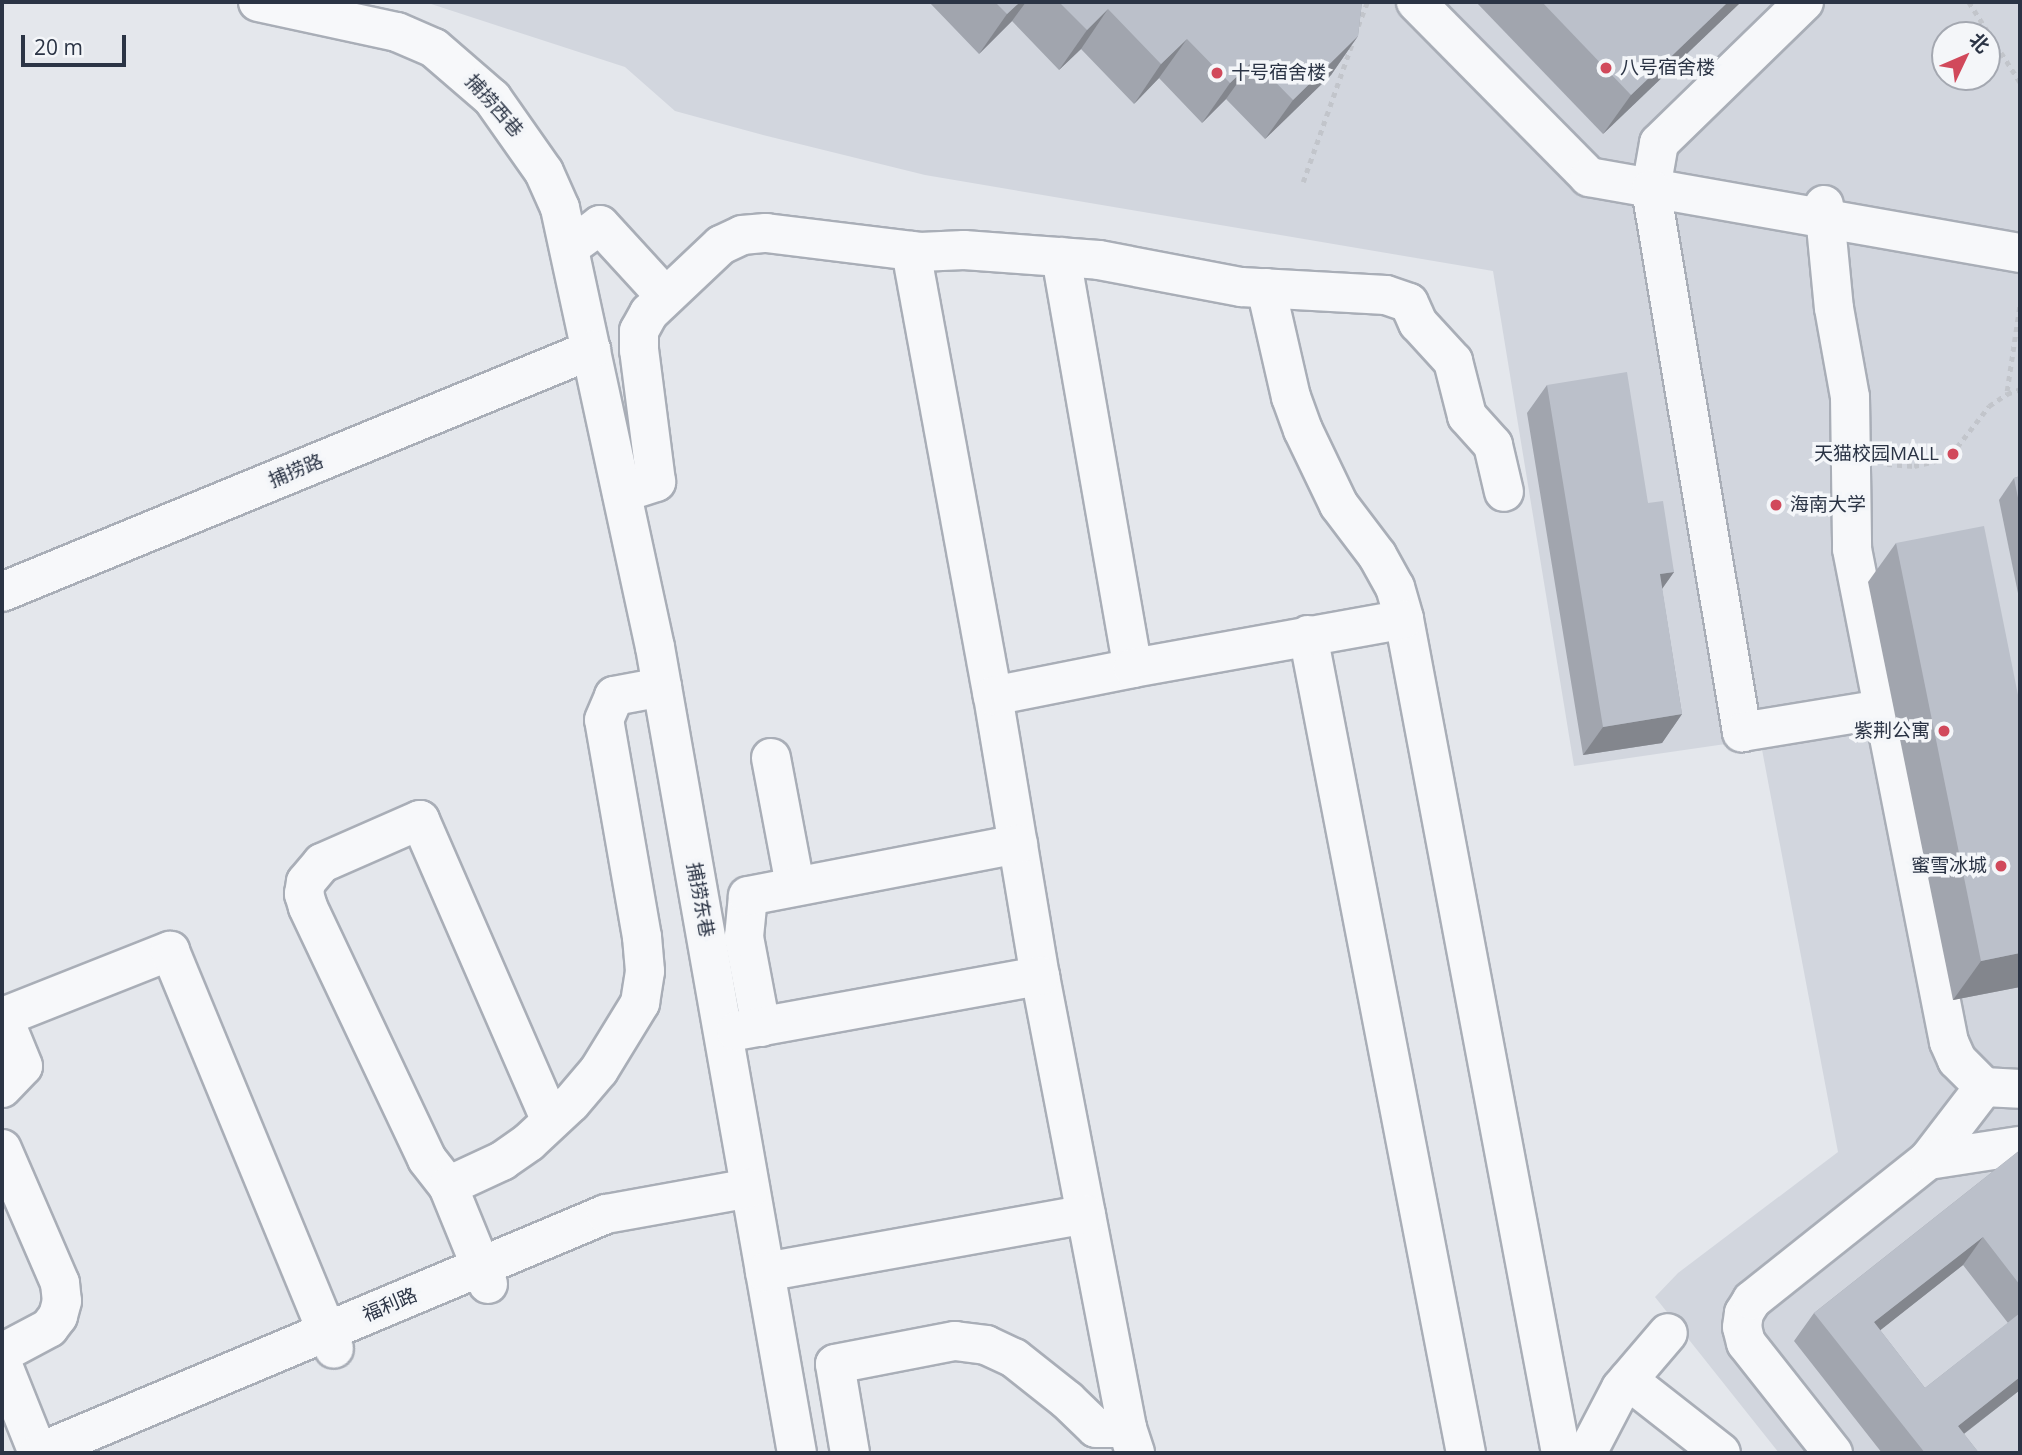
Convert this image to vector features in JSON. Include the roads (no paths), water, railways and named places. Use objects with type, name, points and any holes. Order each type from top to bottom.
[{"type":"street","name":"捕捞西巷","points":[[258,2],[397,32],[433,48],[492,98],[544,172],[560,208],[591,349]]},
{"type":"street","points":[[1416,2],[1589,177],[1664,183],[2020,253]]},
{"type":"street","points":[[1443,2],[1603,163],[1664,183]]},
{"type":"street","points":[[1804,2],[1659,143],[1664,183],[1662,243],[1742,732],[1883,709]]},
{"type":"street","points":[[1664,183],[1682,151],[1834,2]]},
{"type":"street","points":[[1824,213],[2020,238]]},
{"type":"street","points":[[1824,213],[1834,308],[1850,397],[1852,549],[1949,1042],[1957,1060],[2002,1088],[1928,1160],[1752,1300],[1744,1313],[1742,1327],[1746,1343],[1833,1453]]},
{"type":"street","points":[[570,247],[600,225],[665,296]]},
{"type":"street","points":[[622,493],[656,482],[639,331],[649,313],[665,296],[721,245],[742,235],[766,233],[911,251],[964,250],[1099,260],[1241,287],[1386,295],[1409,303],[1418,323],[1453,361],[1467,416],[1493,445],[1504,492]]},
{"type":"street","points":[[911,251],[993,696],[1040,976],[1131,1441]]},
{"type":"street","points":[[1060,257],[1133,668]]},
{"type":"street","points":[[1266,288],[1291,397],[1303,430],[1339,505],[1377,555],[1395,587],[1404,619],[1559,1451],[1602,1420],[1628,1380],[1668,1334]]},
{"type":"street","name":"捕捞东巷","points":[[591,349],[662,687],[797,1453]]},
{"type":"street","name":"捕捞路","points":[[2,592],[591,349]]},
{"type":"street","points":[[993,696],[1404,619]]},
{"type":"street","points":[[1308,635],[1466,1453]]},
{"type":"street","points":[[448,1186],[502,1161],[551,1121],[599,1070],[640,1003],[645,971],[642,937],[604,720],[614,696],[662,687]]},
{"type":"street","points":[[771,758],[795,886]]},
{"type":"street","points":[[485,1275],[448,1186],[427,1159],[307,907],[304,894],[306,882],[322,863],[420,820],[551,1121]]},
{"type":"street","points":[[761,1027],[744,937],[748,896],[1018,844]]},
{"type":"street","points":[[2,1088],[23,1066],[3,1017],[170,951],[331,1340]]},
{"type":"street","points":[[724,1034],[1040,976]]},
{"type":"street","points":[[1928,1160],[2020,1146]]},
{"type":"street","points":[[2,1149],[60,1283],[62,1301],[58,1315],[49,1328],[2,1353]]},
{"type":"street","name":"福利路","points":[[82,1453],[331,1340],[485,1275],[606,1214],[752,1198]]},
{"type":"street","points":[[765,1272],[1086,1214]]},
{"type":"street","name":"福利路","points":[[38,1453],[331,1340]]},
{"type":"street","points":[[850,1453],[835,1364],[955,1341],[986,1345],[1014,1358],[1039,1376],[1096,1428],[1131,1441]]},
{"type":"street","points":[[2,1363],[38,1453]]},
{"type":"street","points":[[783,1384],[836,1373]]},
{"type":"street","points":[[1628,1380],[1721,1453]]},
{"type":"place","name":"八号宿舍楼","points":[[1606,68]]},
{"type":"place","name":"十号宿舍楼","points":[[1217,73]]},
{"type":"place","name":"天猫校园MALL","points":[[1953,454]]},
{"type":"place","name":"海南大学","points":[[1776,505]]},
{"type":"place","name":"紫荆公寓","points":[[1944,731]]},
{"type":"place","name":"蜜雪冰城","points":[[2001,866]]}]
